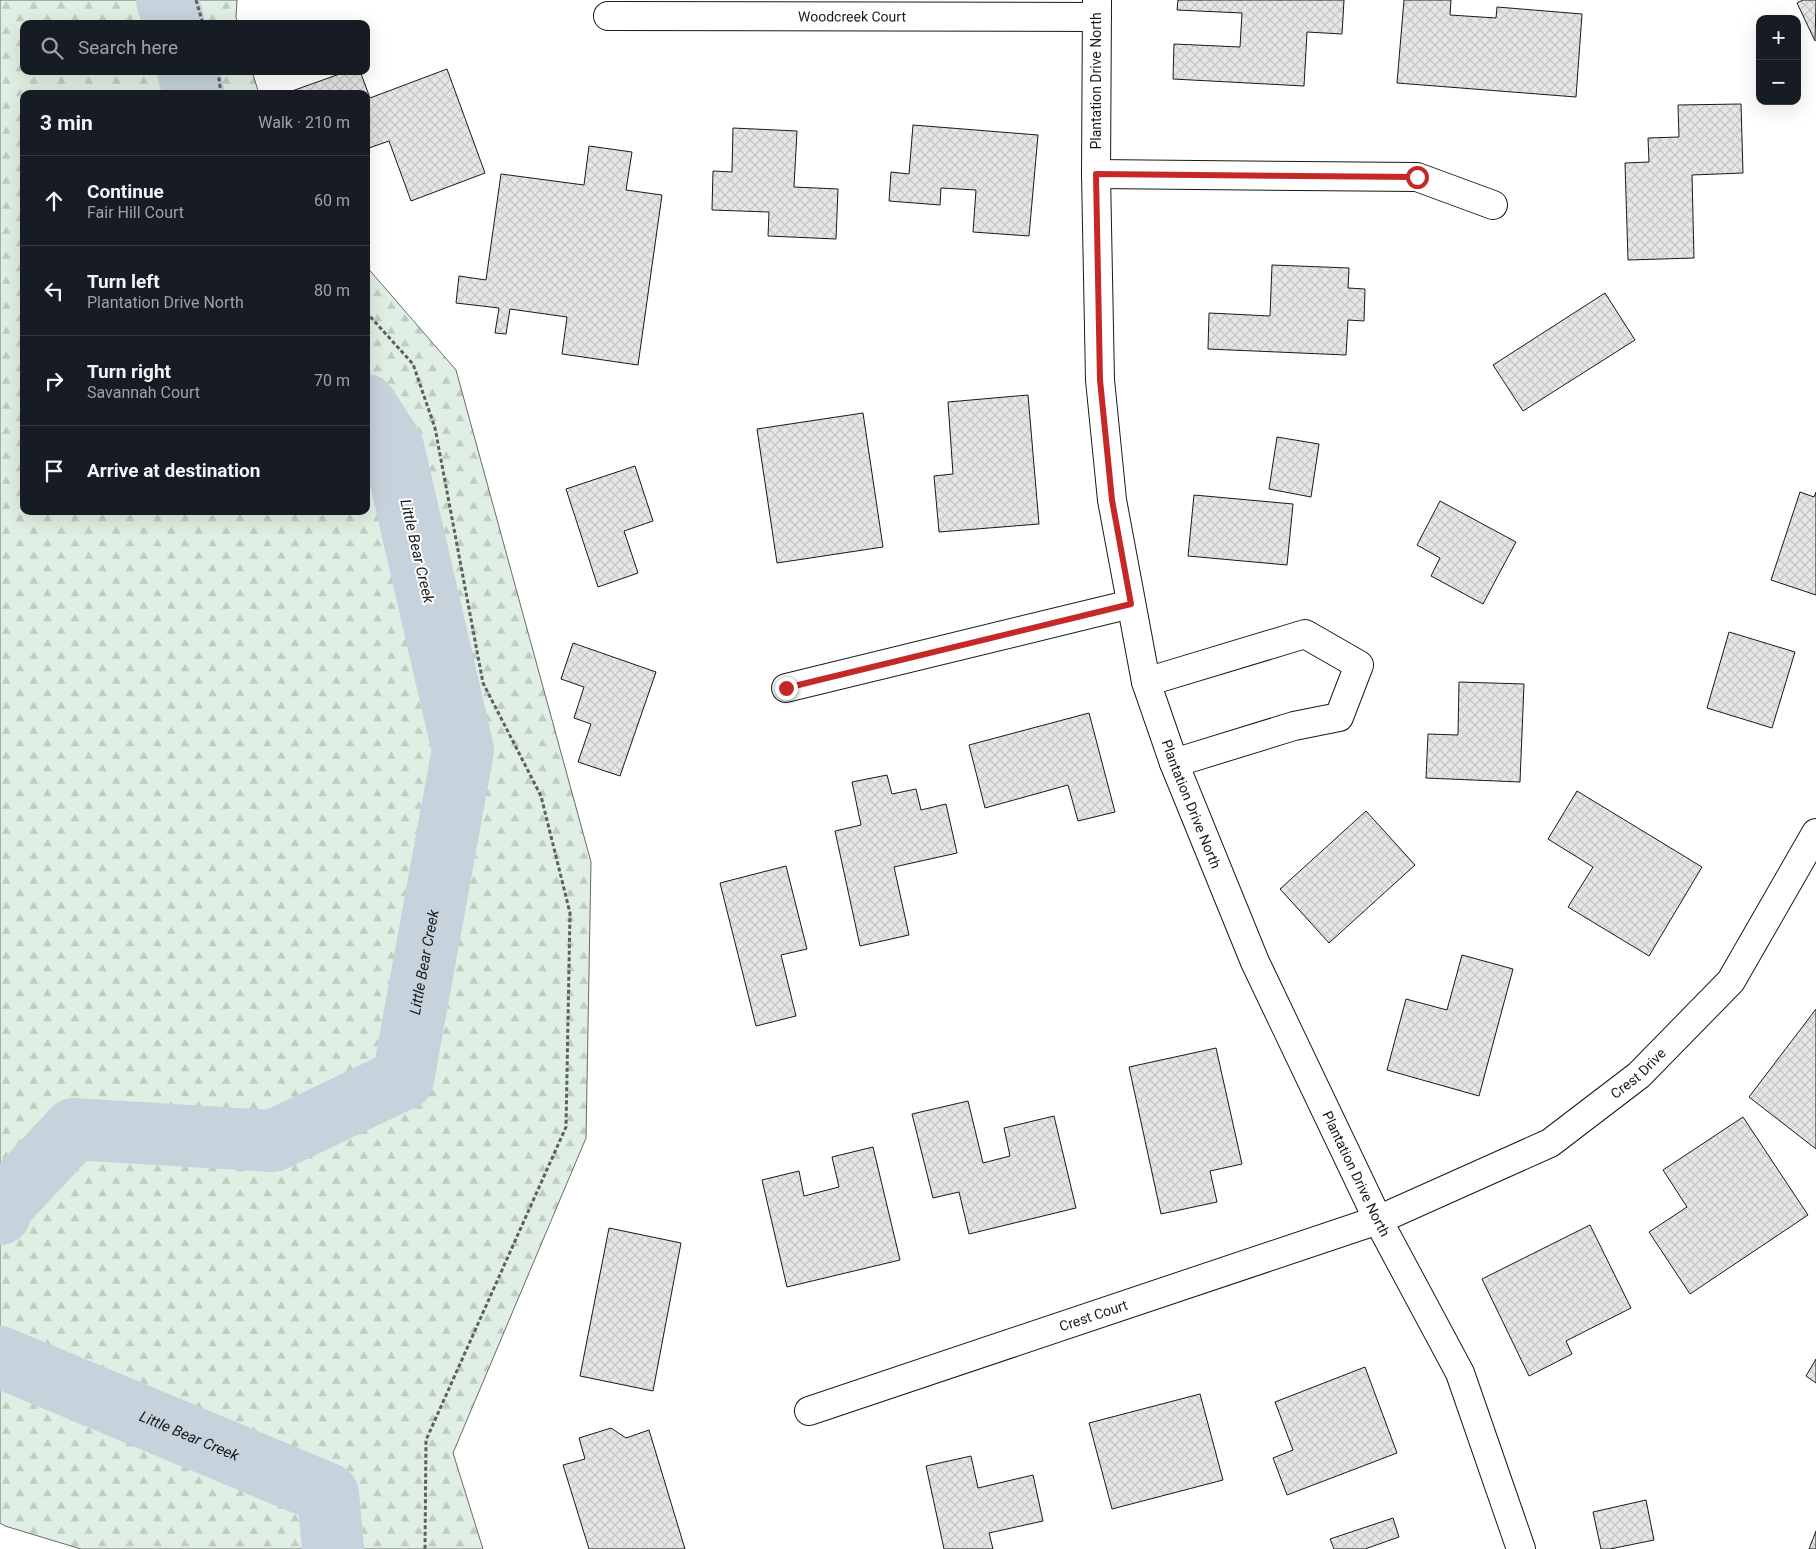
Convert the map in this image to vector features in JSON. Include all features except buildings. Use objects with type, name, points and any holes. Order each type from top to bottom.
[{"type":"street","name":"Woodcreek Court","points":[[608,16],[1097,8]]},
{"type":"street","name":"Plantation Drive North","points":[[1097,8],[1096,174],[1100,380],[1112,500],[1146,682],[1174,763],[1255,962],[1378,1220],[1460,1373],[1521,1549]]},
{"type":"street","points":[[1096,174],[1417,177],[1493,205]]},
{"type":"street","points":[[786,688],[1131,604]]},
{"type":"street","points":[[1146,682],[1305,634],[1359,665],[1339,717],[1294,726],[1174,763]]},
{"type":"street","name":"Crest Drive","points":[[1378,1220],[1550,1144],[1639,1075],[1731,981],[1816,833]]},
{"type":"street","name":"Crest Court","points":[[808,1411],[1378,1220]]},
{"type":"path","points":[[196,0],[202,20]]},
{"type":"path","points":[[219,75],[220,90]]},
{"type":"path","points":[[370,316],[413,364],[435,428],[483,683],[541,796],[570,913],[566,1127],[426,1440],[425,1549]]},
{"type":"green space","points":[[0,0],[237,0],[237,20],[20,20],[20,75],[253,75],[258,90],[20,90],[20,515],[370,515],[370,271],[456,370],[591,862],[586,1138],[453,1453],[483,1549],[81,1549],[0,1523]]},
{"type":"waterway","name":"Little Bear Creek","points":[[167,0],[173,20]]},
{"type":"waterway","name":"Little Bear Creek","points":[[189,75],[193,90]]},
{"type":"waterway","name":"Little Bear Creek","points":[[0,1214],[1,1207],[74,1129],[273,1141],[403,1079],[463,750],[393,447],[370,411]]},
{"type":"waterway","name":"Little Bear Creek","points":[[0,1357],[328,1494],[333,1549]]},
{"type":"route","points":[[786,688],[1131,604],[1112,500],[1100,380],[1096,174],[1417,177]]}]
